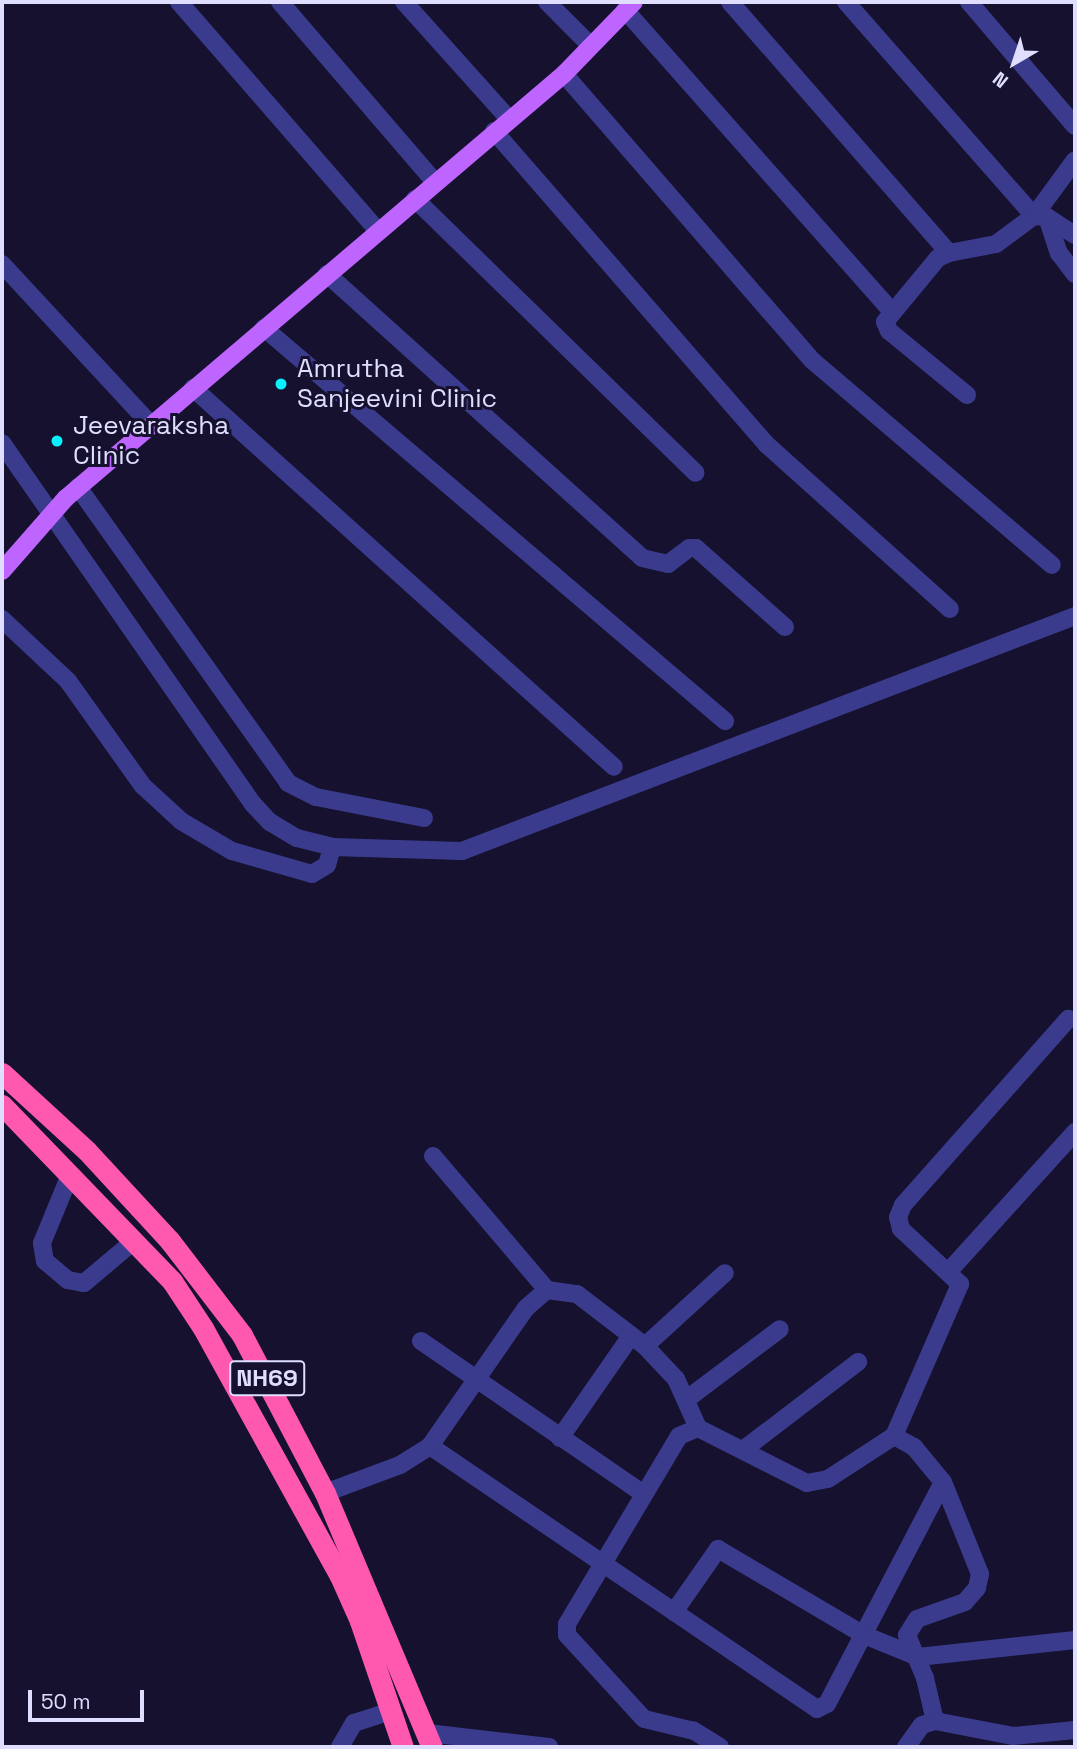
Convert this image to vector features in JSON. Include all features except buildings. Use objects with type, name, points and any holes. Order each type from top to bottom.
[{"type":"highway","name":"NH69","points":[[2,1073],[87,1151],[190,1267],[242,1335],[325,1493],[430,1740]]},
{"type":"highway","name":"NH69","points":[[2,1105],[172,1281],[204,1328],[340,1576],[403,1747]]},
{"type":"highway","points":[[172,1281],[190,1267]]},
{"type":"main road","points":[[2,571],[63,502],[150,424],[564,74],[629,6]]},
{"type":"street","points":[[179,2],[378,231]]},
{"type":"street","points":[[280,2],[435,182]]},
{"type":"street","points":[[404,2],[509,119]]},
{"type":"street","points":[[547,2],[591,46]]},
{"type":"street","points":[[730,2],[949,253]]},
{"type":"street","points":[[846,2],[1041,217],[1059,253],[1075,274]]},
{"type":"street","points":[[969,2],[1075,126]]},
{"type":"street","points":[[629,6],[892,312]]},
{"type":"street","points":[[564,74],[813,361],[1052,565]]},
{"type":"street","points":[[494,131],[766,444],[950,609]]},
{"type":"street","points":[[967,395],[889,331],[885,322],[938,258],[949,253],[996,244],[1041,217],[1075,159]]},
{"type":"street","points":[[415,199],[696,473]]},
{"type":"street","points":[[1041,217],[1075,235]]},
{"type":"street","points":[[2,264],[150,424]]},
{"type":"street","points":[[327,274],[642,558],[668,564],[689,548],[696,548],[785,627]]},
{"type":"street","points":[[264,328],[725,721]]},
{"type":"street","points":[[193,388],[614,767]]},
{"type":"street","points":[[2,443],[63,502],[288,783],[316,797],[424,818]]},
{"type":"street","points":[[63,502],[253,804],[270,822],[296,838],[332,847],[462,851],[1075,615]]},
{"type":"street","points":[[2,619],[68,681],[143,786],[181,821],[232,851],[312,874],[327,865],[332,847]]},
{"type":"street","points":[[433,1156],[547,1290],[577,1294],[638,1341],[687,1399],[698,1427],[807,1483],[818,1484],[894,1436],[956,1300],[960,1284],[901,1229],[898,1217],[903,1205],[1068,1019]]},
{"type":"street","points":[[949,1271],[1075,1132]]},
{"type":"street","points":[[70,1175],[42,1243],[45,1261],[68,1280],[84,1283],[134,1241]]},
{"type":"street","points":[[560,1438],[638,1341],[725,1273]]},
{"type":"street","points":[[325,1493],[400,1465],[430,1446],[526,1308],[547,1290]]},
{"type":"street","points":[[687,1399],[780,1329]]},
{"type":"street","points":[[421,1341],[474,1380],[644,1494]]},
{"type":"street","points":[[743,1450],[858,1362]]},
{"type":"street","points":[[698,1427],[680,1436],[567,1624],[570,1642],[644,1719],[694,1731],[720,1747]]},
{"type":"street","points":[[894,1436],[914,1447],[943,1482],[980,1574],[977,1588],[965,1602],[917,1619],[910,1627],[907,1644],[918,1657],[935,1721]]},
{"type":"street","points":[[430,1446],[817,1709],[827,1704],[943,1482]]},
{"type":"street","points":[[674,1612],[714,1551],[724,1550],[864,1635],[918,1657],[1075,1640]]},
{"type":"street","points":[[340,1747],[354,1723],[391,1711]]},
{"type":"street","points":[[906,1747],[922,1725],[935,1721],[1013,1736],[1075,1730]]},
{"type":"street","points":[[430,1740],[549,1747]]},
{"type":"place","name":"Amrutha Sanjeevini Clinic","points":[[281,384]]},
{"type":"place","name":"Jeevaraksha Clinic","points":[[57,441]]}]
